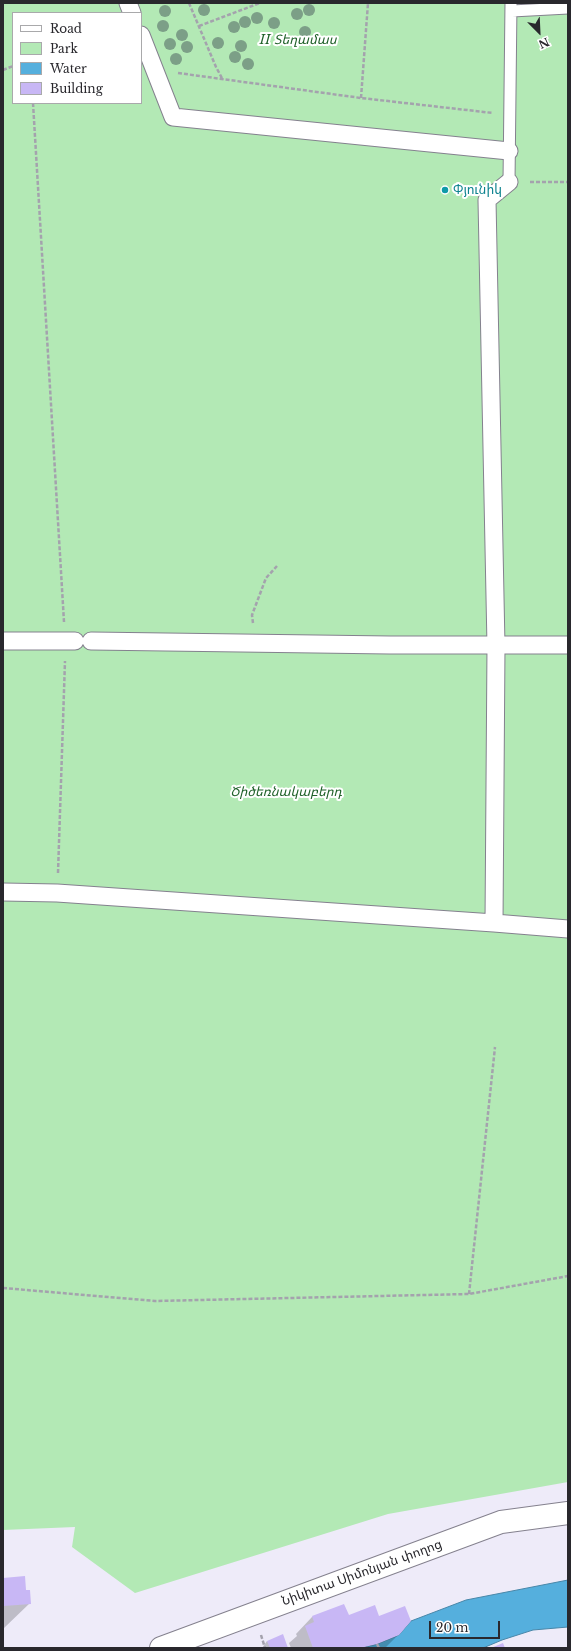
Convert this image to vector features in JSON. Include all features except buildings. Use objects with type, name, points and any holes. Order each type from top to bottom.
[{"type":"street","points":[[142,37],[174,117],[509,151]]},
{"type":"street","points":[[494,923],[496,646],[487,200],[509,182]]},
{"type":"street","points":[[3,641],[496,646],[568,645]]},
{"type":"street","points":[[3,892],[57,893],[568,929]]},
{"type":"street","name":"Նիկիտա Սիմոնյան փողոց","points":[[161,1648],[501,1522],[568,1514]]},
{"type":"lane","points":[[509,182],[512,7],[568,8]]},
{"type":"path","points":[[189,3],[216,67],[224,80]]},
{"type":"path","points":[[199,26],[260,3]]},
{"type":"path","points":[[361,98],[368,3]]},
{"type":"path","points":[[177,73],[361,98],[509,115]]},
{"type":"path","points":[[33,104],[77,641],[57,893]]},
{"type":"path","points":[[509,182],[568,182]]},
{"type":"path","points":[[256,643],[252,615],[266,578],[277,566]]},
{"type":"path","points":[[469,1294],[495,1047]]},
{"type":"path","points":[[3,1288],[155,1301],[469,1294],[568,1276]]},
{"type":"path","points":[[377,1644],[379,1648]]},
{"type":"green space","name":"Ծիծեռնակաբերդ","points":[[3,3],[568,3],[568,1482],[388,1514],[135,1593],[72,1547],[75,1527],[3,1530]]},
{"type":"water","points":[[568,1580],[568,1627],[533,1630],[483,1648],[360,1648],[377,1644],[399,1635],[411,1621],[466,1600]]},
{"type":"place","name":"Փյունիկ","points":[[445,190]]},
{"type":"park label","name":"II Տեղամաս","points":[[298,40]]}]
